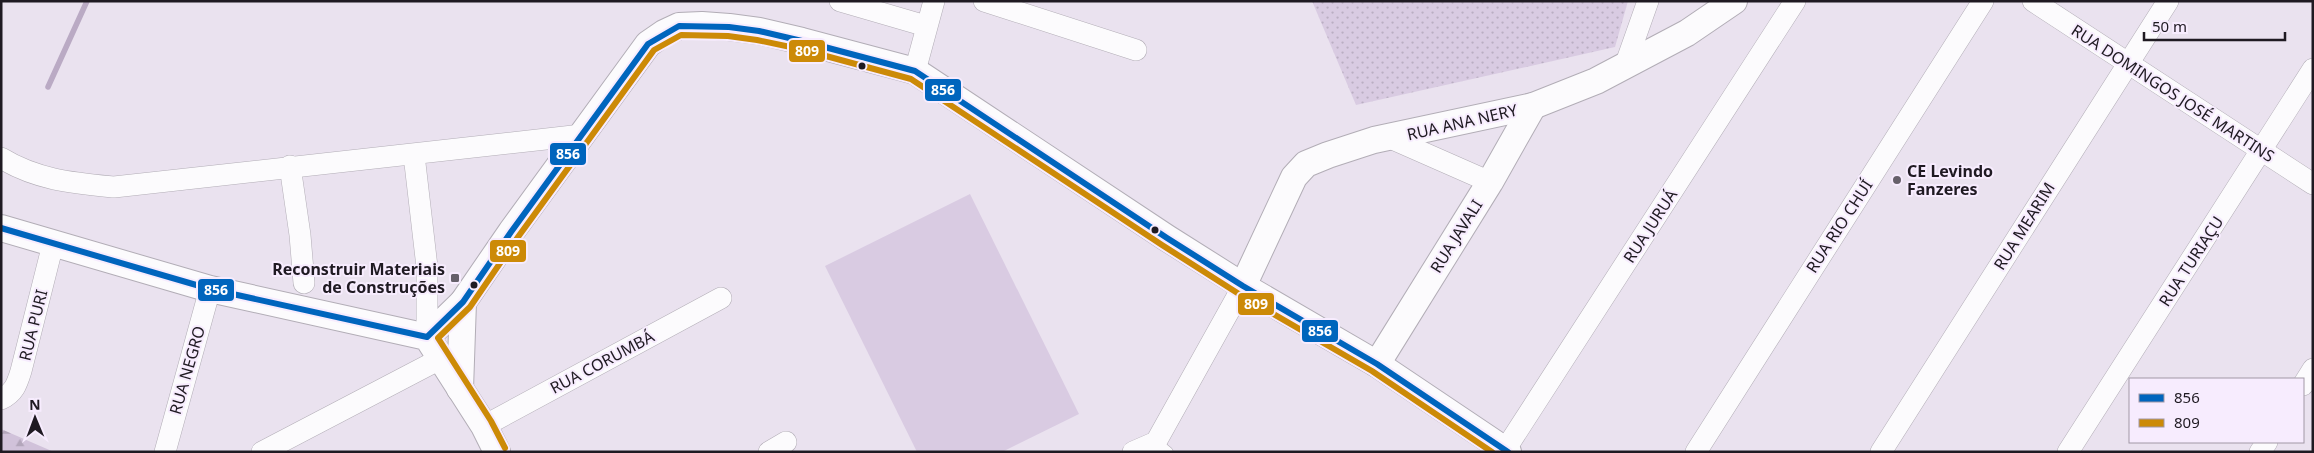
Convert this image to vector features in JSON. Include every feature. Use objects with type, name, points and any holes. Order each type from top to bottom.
[{"type":"street","points":[[840,1],[926,26]]},
{"type":"street","points":[[915,71],[934,1]]},
{"type":"street","points":[[984,1],[1136,50]]},
{"type":"street","points":[[1625,66],[1648,1]]},
{"type":"street","name":"RUA ANA NERY","points":[[1243,286],[1299,170],[1312,160],[1374,140],[1533,106],[1596,81],[1625,66],[1687,33],[1734,1]]},
{"type":"street","name":"RUA JURUÁ","points":[[1506,451],[1795,1]]},
{"type":"street","name":"RUA RIO CHUÍ","points":[[1696,452],[1983,1]]},
{"type":"street","name":"RUA DOMINGOS JOSÉ MARTINS","points":[[2033,1],[2313,184]]},
{"type":"street","name":"RUA MEARIM","points":[[1881,452],[2168,1]]},
{"type":"street","points":[[262,452],[433,348],[511,232],[648,44],[679,26],[702,25],[759,31],[915,71],[1243,286],[1377,364],[1506,451]]},
{"type":"street","name":"RUA TURIAÇU","points":[[2068,452],[2313,69]]},
{"type":"street","name":"RUA JAVALI","points":[[1377,364],[1490,182],[1533,106]]},
{"type":"street","points":[[1,158],[11,164],[60,182],[114,187],[213,178],[290,166],[414,155],[582,135]]},
{"type":"street","points":[[1390,138],[1490,182]]},
{"type":"street","points":[[414,155],[427,267],[433,348],[484,426],[497,452]]},
{"type":"street","points":[[290,166],[300,236],[304,283]]},
{"type":"street","points":[[1,228],[210,289],[433,348]]},
{"type":"street","name":"RUA PURI","points":[[1,399],[9,396],[15,388],[21,371],[53,244]]},
{"type":"street","points":[[1133,452],[1162,447],[1243,286]]},
{"type":"street","name":"RUA NEGRO","points":[[165,452],[210,289]]},
{"type":"street","name":"RUA CORUMBÁ","points":[[484,426],[721,298]]},
{"type":"street","points":[[460,389],[463,302]]},
{"type":"street","points":[[2304,383],[2313,369]]},
{"type":"shaded area","points":[[1312,1],[1628,1],[1615,47],[1356,105]]},
{"type":"shaded area","points":[[970,194],[1079,414],[1002,452],[917,452],[825,266]]},
{"type":"green space","points":[[1,429],[54,452],[1,452]]},
{"type":"waterway","points":[[48,87],[87,1]]},
{"type":"transit line","name":"856","points":[[1,228],[210,289],[427,337],[463,302],[511,232],[648,44],[679,26],[729,27],[759,31],[915,71],[1167,238],[1243,286],[1377,364],[1508,452]]},
{"type":"transit line","name":"809","points":[[505,448],[491,421],[438,338],[470,307],[518,237],[654,50],[681,35],[728,36],[757,40],[800,49],[911,79],[1162,245],[1239,294],[1372,371],[1492,452]]},
{"type":"place","name":"CE Levindo Fanzeres","points":[[1897,180]]},
{"type":"place","name":"Reconstruir Materiais de Construções","points":[[455,278]]}]
